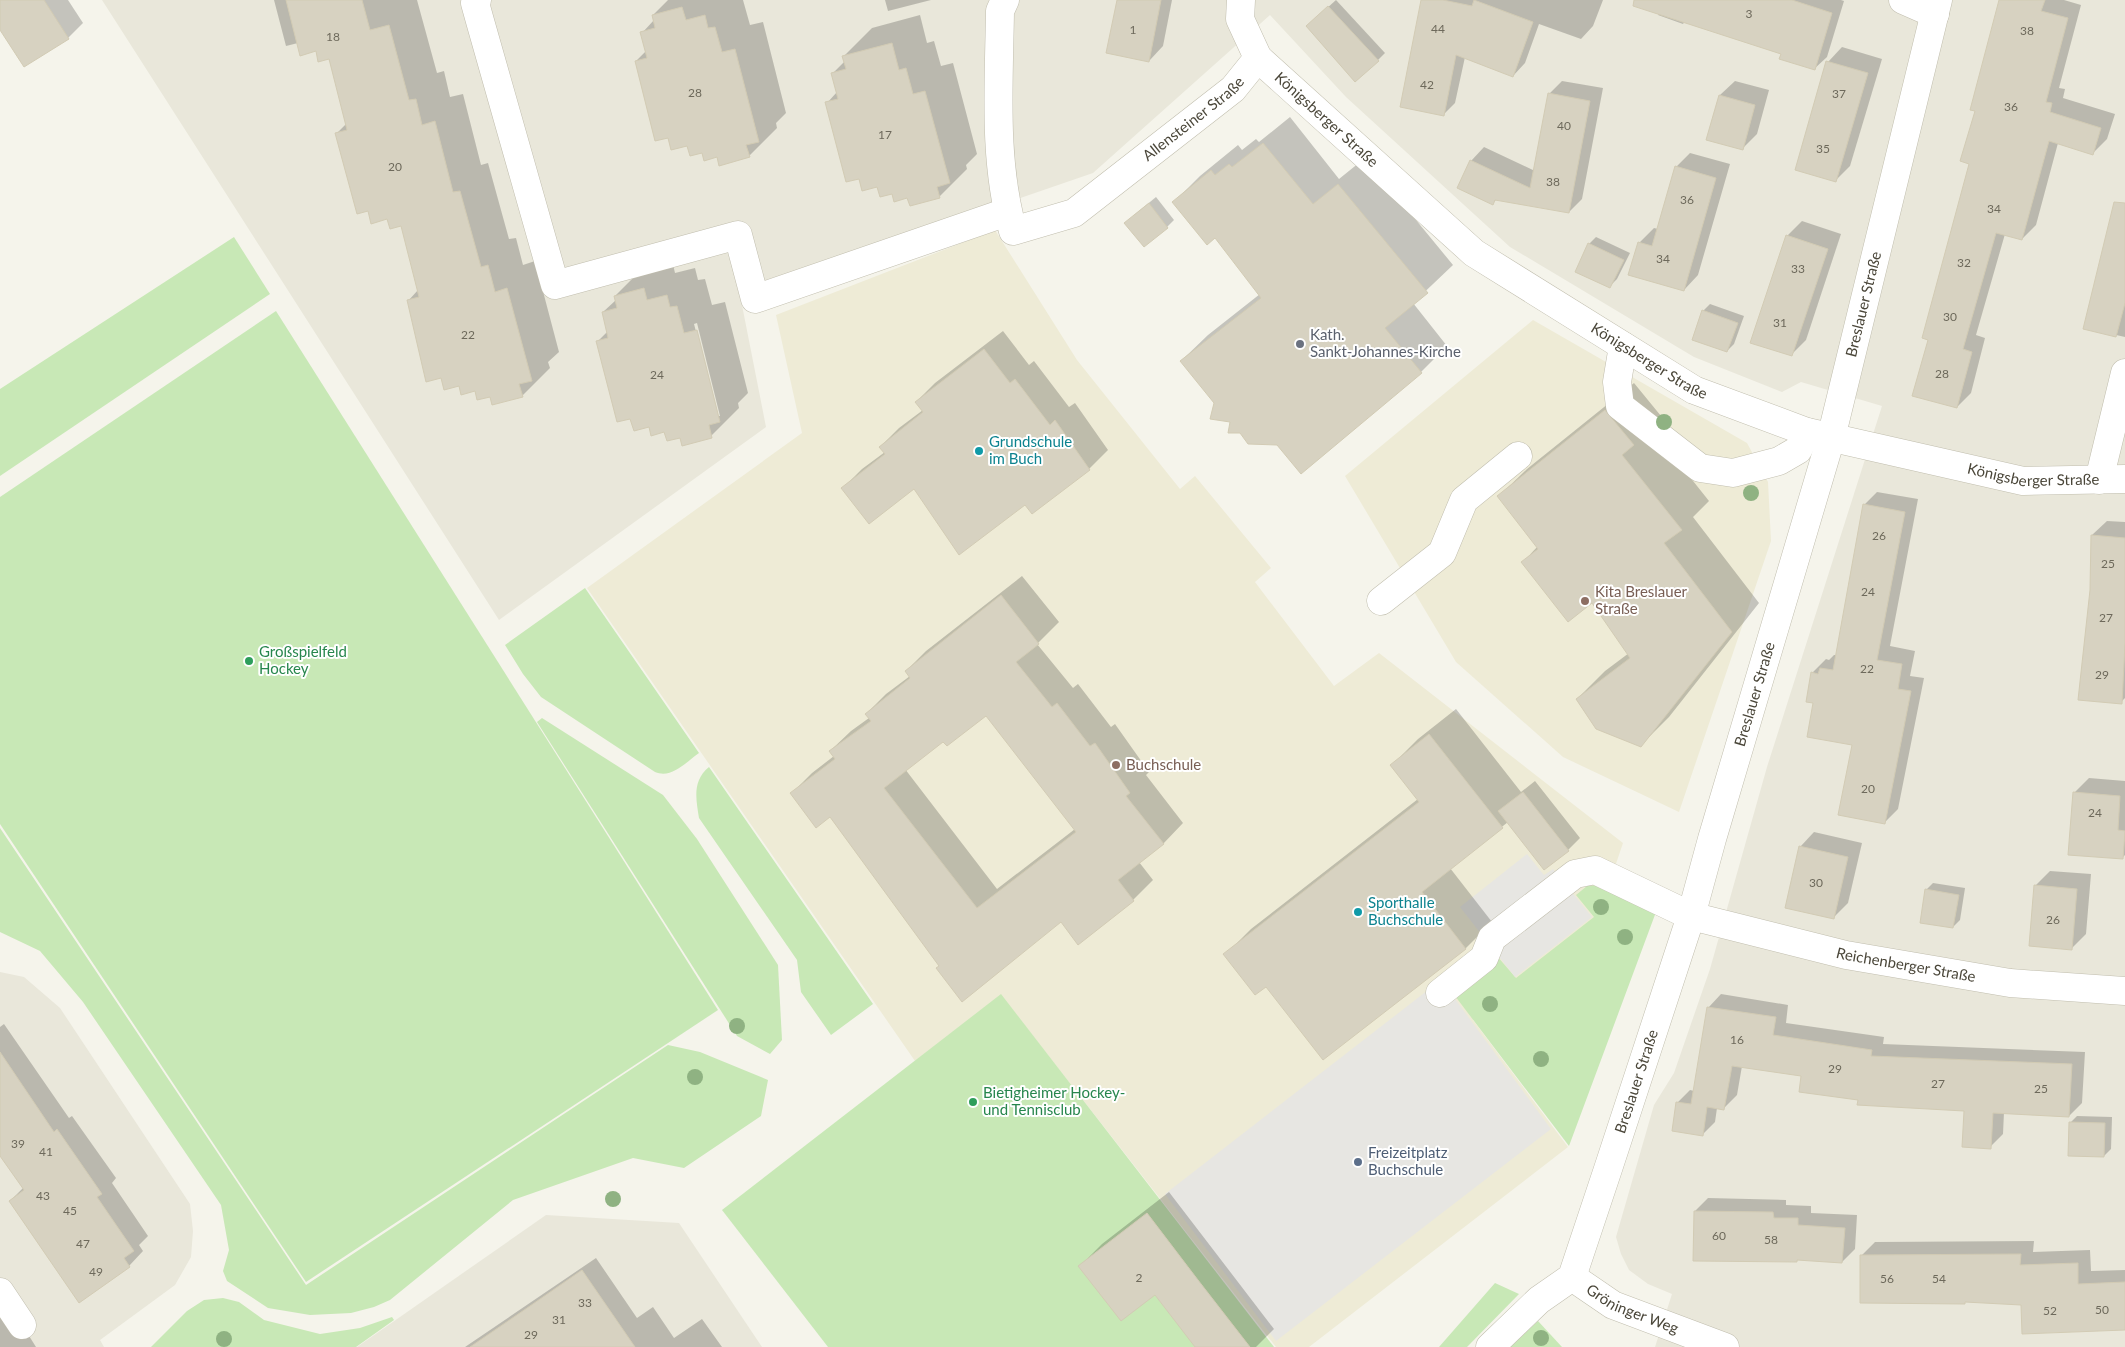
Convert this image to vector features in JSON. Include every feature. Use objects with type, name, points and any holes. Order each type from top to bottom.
[{"type":"street","points":[[477,0],[480,21],[555,285],[738,235],[755,299],[1007,212],[998,146],[1000,11],[1005,0]]},
{"type":"street","points":[[1242,0],[1240,19],[1258,58]]},
{"type":"street","points":[[1903,0],[1936,7]]},
{"type":"street","name":"Breslauer Straße","points":[[1572,1277],[1691,916],[1819,435],[1936,7]]},
{"type":"street","name":"Allensteiner Straße","points":[[1007,212],[1013,231],[1074,213],[1233,89],[1258,58]]},
{"type":"street","name":"Königsberger Straße","points":[[1258,58],[1474,253],[1694,390],[1819,435],[2023,481],[2112,480]]},
{"type":"street","points":[[1623,346],[1617,382],[1620,406],[1700,468],[1733,474],[1779,461],[1819,435]]},
{"type":"street","points":[[2112,480],[2125,373]]},
{"type":"street","points":[[1381,601],[1442,552],[1464,500],[1518,456]]},
{"type":"street","name":"Reichenberger Straße","points":[[1440,993],[1484,958],[1492,938],[1574,874],[1594,870],[1691,916],[1846,955],[2010,984],[2125,991]]},
{"type":"street","points":[[1490,1347],[1539,1300],[1572,1277]]},
{"type":"street","name":"Gröninger Weg","points":[[1572,1277],[1613,1306],[1725,1347]]},
{"type":"street","points":[[0,1292],[22,1325]]},
{"type":"shaded area","points":[[102,0],[2125,0],[2125,1347],[1655,1347],[1672,1294],[1648,1284],[1629,1270],[1621,1254],[1616,1237],[1654,1105],[1674,1073],[1710,969],[1767,767],[1882,406],[1801,382],[1782,392],[1694,357],[1510,247],[1346,97],[1270,15],[1093,173],[740,295],[766,427],[499,620]]},
{"type":"shaded area","name":"Buchschule","points":[[995,230],[1077,360],[1180,489],[1195,476],[1271,568],[1255,582],[1334,686],[1379,653],[1623,843],[1597,920],[1473,1020],[1568,1147],[1309,1347],[1276,1347],[1001,995],[915,1061],[587,588],[802,433],[776,315]]},
{"type":"shaded area","name":"Kita Breslauer Straße","points":[[1533,320],[1747,443],[1768,482],[1771,541],[1679,812],[1563,757],[1456,662],[1345,476]]},
{"type":"shaded area","points":[[1527,854],[1544,875],[1553,869],[1592,917],[1515,977],[1460,907]]},
{"type":"shaded area","points":[[0,972],[24,977],[60,1008],[190,1204],[193,1231],[191,1257],[175,1285],[100,1340],[104,1347],[0,1347]]},
{"type":"shaded area","name":"Freizeitplatz Buchschule","points":[[1441,980],[1551,1129],[1276,1341],[1165,1194]]},
{"type":"shaded area","points":[[546,1215],[679,1223],[762,1347],[357,1347]]},
{"type":"green space","points":[[234,237],[270,294],[0,476],[0,389]]},
{"type":"green space","name":"Großspielfeld Hockey","points":[[276,311],[718,1010],[306,1282],[0,824],[0,497]]},
{"type":"green space","points":[[585,588],[699,753],[673,771],[661,774],[655,772],[541,697],[523,674],[505,645]]},
{"type":"green space","points":[[542,718],[663,795],[697,839],[778,965],[782,1040],[770,1054],[737,1036],[537,722]]},
{"type":"green space","points":[[709,767],[873,1004],[831,1035],[801,992],[797,960],[699,818],[696,791],[700,778]]},
{"type":"green space","points":[[0,828],[306,1285],[668,1045],[700,1052],[768,1080],[761,1116],[684,1168],[633,1158],[513,1200],[390,1300],[374,1307],[351,1313],[310,1315],[268,1308],[227,1281],[223,1271],[229,1250],[221,1205],[83,1002],[40,951],[0,932]]},
{"type":"green space","points":[[1597,885],[1656,912],[1569,1146],[1452,992],[1497,956],[1516,978],[1594,917],[1576,895],[1587,886]]},
{"type":"green space","name":"Bietigheimer Hockey- und Tennisclub","points":[[1001,994],[1274,1347],[828,1347],[722,1210]]},
{"type":"green space","points":[[1495,1283],[1519,1294],[1467,1347],[1439,1347]]},
{"type":"green space","points":[[223,1298],[239,1302],[264,1320],[320,1334],[360,1328],[392,1317],[394,1320],[356,1347],[151,1347],[187,1311],[204,1300]]},
{"type":"green space","points":[[1538,1321],[1562,1347],[1510,1347]]},
{"type":"building","points":[[0,0],[44,0],[69,39],[24,67],[0,30]]},
{"type":"building","points":[[286,0],[362,0],[370,30],[389,25],[409,100],[416,99],[422,125],[435,121],[453,192],[460,191],[481,267],[488,265],[495,292],[507,288],[532,381],[519,384],[523,397],[492,405],[490,397],[477,400],[475,391],[461,395],[459,386],[444,390],[441,378],[426,382],[407,300],[419,297],[401,226],[390,229],[387,219],[371,224],[368,211],[357,214],[335,133],[347,130],[329,59],[318,62],[316,51],[300,56]]},
{"type":"building","points":[[1117,0],[1161,0],[1149,62],[1106,53]]},
{"type":"building","points":[[1421,0],[1443,0],[1472,6],[1474,0],[1533,22],[1513,77],[1456,55],[1444,116],[1400,107]]},
{"type":"building","points":[[1634,0],[1792,0],[1832,13],[1815,70],[1779,59],[1781,54],[1633,6]]},
{"type":"building","points":[[1999,0],[2045,0],[2041,11],[2068,18],[2046,102],[2052,103],[2050,112],[2101,128],[2093,155],[2049,141],[2022,240],[1996,233],[1963,349],[1972,352],[1957,408],[1912,396],[1928,340],[1922,338],[1969,164],[1960,161],[1975,111],[1970,110]]},
{"type":"building","points":[[1328,6],[1379,61],[1355,82],[1306,26]]},
{"type":"building","points":[[682,7],[686,20],[705,15],[708,28],[715,27],[722,52],[735,49],[759,142],[746,145],[750,157],[719,166],[717,157],[704,161],[702,153],[690,156],[687,146],[671,150],[668,138],[655,141],[635,61],[647,58],[640,32],[655,28],[652,15]]},
{"type":"building","points":[[892,43],[899,70],[906,68],[913,94],[925,91],[950,183],[937,187],[940,198],[910,206],[907,198],[894,202],[892,194],[880,197],[877,187],[862,191],[859,179],[846,182],[825,102],[838,99],[831,73],[846,69],[842,56]]},
{"type":"building","points":[[1826,61],[1868,73],[1836,182],[1795,170]]},
{"type":"building","points":[[1548,93],[1590,101],[1569,213],[1495,200],[1493,205],[1457,188],[1470,160],[1530,188]]},
{"type":"building","points":[[1719,95],[1755,105],[1743,150],[1706,140]]},
{"type":"building","name":"Kath. Sankt-Johannes-Kirche","points":[[1263,143],[1313,204],[1338,184],[1428,293],[1385,328],[1422,373],[1301,474],[1277,445],[1248,444],[1240,433],[1228,433],[1230,422],[1210,419],[1214,403],[1180,361],[1261,298],[1215,238],[1207,245],[1172,202],[1211,170],[1215,175],[1229,164],[1232,167]]},
{"type":"building","points":[[1675,166],[1716,178],[1684,291],[1628,275],[1638,242],[1652,246]]},
{"type":"building","points":[[2114,202],[2125,203],[2125,303],[2116,337],[2083,329]]},
{"type":"building","points":[[1149,203],[1168,228],[1144,247],[1124,223]]},
{"type":"building","points":[[1786,235],[1828,249],[1792,356],[1750,343]]},
{"type":"building","points":[[1588,243],[1624,260],[1610,288],[1575,272]]},
{"type":"building","points":[[644,288],[647,300],[667,295],[670,307],[677,306],[684,333],[697,330],[720,422],[709,425],[712,438],[682,446],[680,438],[667,441],[664,432],[651,436],[649,427],[634,431],[630,419],[617,422],[596,341],[608,338],[602,312],[617,308],[614,296]]},
{"type":"building","points":[[1702,310],[1738,323],[1727,352],[1692,340]]},
{"type":"building","name":"Grundschule im Buch","points":[[984,349],[1010,383],[1015,379],[1050,425],[1055,420],[1090,470],[1032,514],[1025,505],[959,555],[914,489],[869,524],[841,488],[885,454],[879,447],[923,412],[915,402]]},
{"type":"building","points":[[1605,410],[1634,445],[1622,455],[1682,530],[1664,543],[1732,632],[1641,747],[1596,729],[1576,699],[1630,658],[1592,603],[1568,622],[1521,562],[1538,549],[1497,496]]},
{"type":"building","points":[[1863,504],[1905,512],[1877,660],[1902,664],[1898,689],[1911,691],[1885,824],[1838,815],[1852,745],[1807,737],[1813,703],[1806,702],[1811,672],[1818,674],[1820,668],[1833,670]]},
{"type":"building","points":[[2091,535],[2125,538],[2125,643],[2122,704],[2078,700],[2090,590]]},
{"type":"building","name":"Buchschule","points":[[1001,595],[1039,644],[1016,662],[1052,707],[1057,703],[1090,746],[1095,743],[1130,793],[1126,796],[1164,844],[1118,880],[1134,901],[1078,945],[1061,922],[962,1002],[936,968],[939,966],[830,817],[816,828],[790,793],[835,759],[829,751],[871,721],[865,714],[910,678],[905,671]],"holes":[[[986,716],[1076,832],[977,908],[884,788],[943,742],[947,746]]]},
{"type":"building","name":"Sporthalle Buchschule","points":[[1429,734],[1503,828],[1422,892],[1466,949],[1323,1060],[1266,987],[1255,995],[1223,954],[1419,802],[1390,765]]},
{"type":"building","points":[[1523,792],[1569,851],[1544,870],[1498,811]]},
{"type":"building","points":[[2073,792],[2120,796],[2118,830],[2125,831],[2123,859],[2068,855]]},
{"type":"building","points":[[1799,846],[1848,857],[1834,919],[1785,908]]},
{"type":"building","points":[[2034,885],[2077,889],[2072,950],[2029,946]]},
{"type":"building","points":[[1925,889],[1959,895],[1953,928],[1920,923]]},
{"type":"building","points":[[1707,1007],[1776,1017],[1773,1035],[1872,1050],[1871,1056],[2072,1064],[2069,1117],[1993,1113],[1991,1149],[1962,1147],[1964,1111],[1857,1105],[1858,1100],[1799,1092],[1801,1076],[1732,1066],[1724,1110],[1707,1107],[1703,1136],[1672,1131],[1676,1102],[1691,1104]]},
{"type":"building","points":[[0,1052],[54,1132],[57,1129],[102,1194],[97,1197],[134,1251],[124,1258],[130,1267],[79,1303],[9,1201],[24,1190],[0,1156]]},
{"type":"building","points":[[2069,1122],[2105,1123],[2104,1157],[2068,1156]]},
{"type":"building","points":[[1694,1211],[1773,1212],[1774,1218],[1798,1218],[1798,1225],[1845,1228],[1842,1263],[1797,1260],[1797,1262],[1693,1261]]},
{"type":"building","points":[[1147,1213],[1250,1347],[1195,1347],[1155,1295],[1121,1321],[1078,1266]]},
{"type":"building","points":[[2021,1254],[2020,1265],[2078,1263],[2078,1284],[2125,1282],[2125,1330],[2022,1334],[2021,1305],[1965,1302],[1965,1304],[1860,1303],[1860,1255]]},
{"type":"building","points":[[582,1270],[635,1347],[470,1347],[530,1306]]},
{"type":"place","name":"Kath. Sankt-Johannes-Kirche","points":[[1300,344]]},
{"type":"place","name":"Grundschule im Buch","points":[[979,451]]},
{"type":"place","name":"Kita Breslauer Straße","points":[[1585,601]]},
{"type":"place","name":"Großspielfeld Hockey","points":[[249,661]]},
{"type":"place","name":"Buchschule","points":[[1116,765]]},
{"type":"place","name":"Sporthalle Buchschule","points":[[1358,912]]},
{"type":"place","name":"Bietigheimer Hockey- und Tennisclub","points":[[973,1102]]},
{"type":"place","name":"Freizeitplatz Buchschule","points":[[1358,1162]]}]
